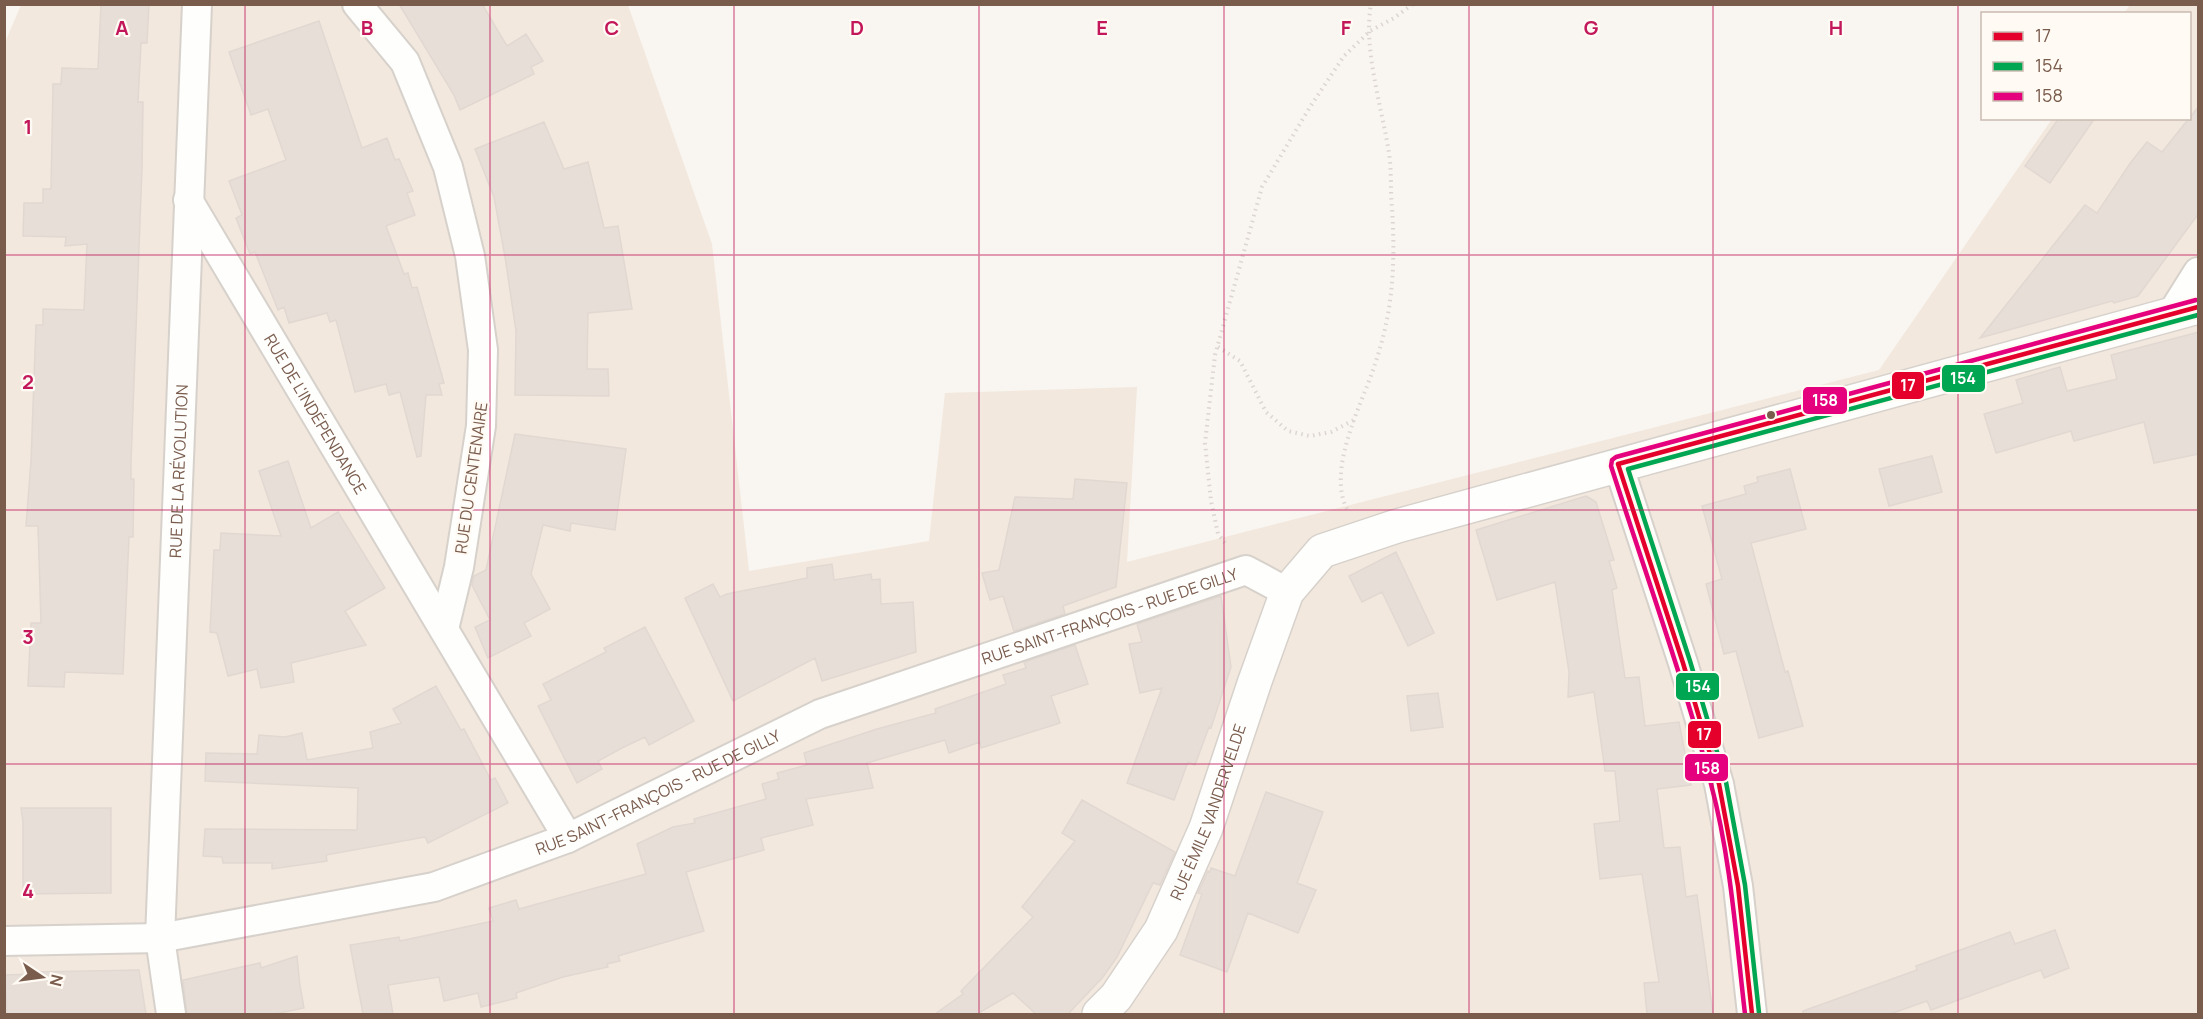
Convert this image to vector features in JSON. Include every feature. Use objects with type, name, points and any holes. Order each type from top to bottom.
[{"type":"street","name":"RUE DE LA RÉVOLUTION","points":[[171,1014],[160,938],[197,4]]},
{"type":"street","name":"RUE DU CENTENAIRE","points":[[357,4],[405,62],[448,167],[474,279],[483,350],[481,426],[459,567],[444,629]]},
{"type":"street","name":"RUE DE L'INDÉPENDANCE","points":[[188,200],[444,629]]},
{"type":"street","points":[[1287,592],[1322,551],[1397,525],[2185,311],[2199,272]]},
{"type":"street","points":[[1618,464],[1683,663],[1719,784],[1738,885],[1752,1014]]},
{"type":"street","name":"RUE SAINT-FRANÇOIS - RUE DE GILLY","points":[[4,940],[160,938],[434,887],[568,838],[820,714],[1246,570],[1287,592]]},
{"type":"street","name":"RUE ÉMILE VANDERVELDE","points":[[1099,1014],[1116,998],[1161,930],[1206,828],[1287,592]]},
{"type":"street","points":[[444,629],[568,838]]},
{"type":"path","points":[[1362,538],[1343,501],[1341,469],[1354,420],[1373,369],[1389,309],[1394,246],[1389,156],[1374,72],[1370,31],[1371,4]]},
{"type":"path","points":[[1246,570],[1218,534],[1211,501],[1205,443],[1218,346],[1262,187],[1344,56],[1370,31],[1413,4]]},
{"type":"path","points":[[1218,346],[1240,361],[1266,412],[1288,431],[1310,436],[1331,432],[1354,420]]},
{"type":"shaded area","points":[[21,5],[628,5],[712,244],[749,571],[929,541],[945,393],[1137,387],[1127,562],[1879,370],[2051,120],[2191,120],[2191,12],[2125,12],[2130,5],[2198,5],[2198,1014],[5,1014],[4,45]]},
{"type":"building","points":[[101,4],[149,4],[147,43],[141,43],[138,102],[143,102],[131,462],[131,479],[134,479],[133,537],[129,537],[123,674],[65,672],[64,687],[28,686],[31,623],[41,623],[38,526],[26,526],[36,325],[43,325],[43,309],[84,310],[87,244],[65,246],[66,237],[23,236],[24,203],[43,203],[43,189],[51,189],[53,84],[61,84],[62,68],[98,69]]},
{"type":"building","points":[[399,4],[482,4],[507,46],[526,34],[543,61],[531,67],[534,74],[460,110],[454,95]]},
{"type":"building","points":[[319,21],[362,148],[387,138],[395,160],[399,159],[413,191],[407,193],[415,215],[386,226],[404,274],[408,273],[412,288],[417,287],[444,383],[439,384],[442,395],[426,395],[421,456],[417,457],[400,392],[389,395],[386,384],[355,392],[336,320],[330,322],[327,313],[289,323],[284,307],[278,310],[255,252],[250,254],[236,218],[242,215],[229,181],[286,160],[268,109],[251,115],[229,52]]},
{"type":"building","points":[[2199,106],[2199,213],[2138,296],[2114,303],[2112,301],[1980,338],[2085,205],[2097,213],[2147,142],[2162,152],[2188,120],[2191,120],[2191,116]]},
{"type":"building","points":[[2058,120],[2094,120],[2050,183],[2025,166]]},
{"type":"building","points":[[544,122],[564,169],[588,162],[604,228],[618,226],[632,309],[588,313],[587,369],[608,369],[609,396],[515,395],[516,331],[505,257],[494,197],[475,149]]},
{"type":"building","points":[[2199,332],[2199,454],[2154,463],[2144,422],[2074,441],[2071,431],[1996,453],[1984,414],[2023,403],[2016,380],[2060,367],[2067,391],[2117,379],[2111,355]]},
{"type":"building","points":[[515,434],[626,449],[615,530],[571,523],[570,531],[543,525],[531,574],[550,609],[524,623],[531,636],[488,658],[475,627],[490,620],[472,585],[474,576],[486,570]]},
{"type":"building","points":[[1932,456],[1942,492],[1889,506],[1879,469]]},
{"type":"building","points":[[288,461],[311,528],[338,512],[385,588],[345,611],[366,645],[291,663],[294,682],[261,688],[257,669],[228,676],[217,633],[210,632],[214,550],[220,550],[221,533],[281,536],[259,471]]},
{"type":"building","points":[[1790,469],[1806,529],[1751,543],[1785,672],[1788,671],[1803,726],[1759,738],[1736,651],[1724,654],[1706,584],[1722,579],[1702,506],[1746,494],[1744,486],[1758,482],[1757,477]]},
{"type":"building","points":[[1075,479],[1127,483],[1116,587],[1063,606],[1065,614],[1014,631],[1003,596],[990,600],[982,573],[999,570],[1015,497],[1073,499]]},
{"type":"building","points":[[1586,496],[1596,502],[1614,560],[1609,561],[1617,588],[1612,590],[1625,678],[1639,677],[1645,726],[1679,722],[1691,785],[1657,789],[1664,848],[1680,847],[1686,897],[1697,895],[1713,1014],[1647,1014],[1644,983],[1659,982],[1642,874],[1600,879],[1594,824],[1620,821],[1615,771],[1605,771],[1594,692],[1568,697],[1569,672],[1555,582],[1497,600],[1476,530]]},
{"type":"building","points":[[1396,552],[1434,633],[1408,646],[1382,592],[1362,602],[1349,576]]},
{"type":"building","points":[[832,564],[834,580],[871,574],[872,580],[880,579],[881,604],[913,602],[916,652],[822,681],[815,658],[733,701],[685,598],[713,584],[720,597],[807,578],[807,568]]},
{"type":"building","points":[[1221,596],[1231,667],[1211,728],[1209,727],[1195,765],[1188,762],[1174,800],[1127,783],[1162,688],[1140,693],[1129,644],[1142,642],[1137,624]]},
{"type":"building","points":[[645,627],[694,721],[649,745],[645,737],[622,748],[598,761],[602,769],[577,783],[538,706],[551,700],[543,684],[606,652],[604,648]]},
{"type":"building","points":[[1075,645],[1088,684],[1051,696],[1060,723],[981,748],[980,742],[949,753],[945,740],[867,763],[873,788],[806,799],[813,825],[761,838],[764,850],[686,872],[704,931],[618,956],[620,961],[607,964],[608,967],[563,977],[516,993],[517,998],[481,1007],[478,993],[444,1001],[439,977],[388,985],[393,1014],[363,1014],[350,945],[399,937],[400,941],[493,921],[489,908],[516,900],[519,909],[646,874],[637,844],[673,827],[695,823],[694,819],[766,799],[762,784],[779,779],[777,773],[807,765],[804,753],[936,713],[935,709],[1006,684],[1003,675],[1026,668],[1024,662]]},
{"type":"building","points":[[436,686],[461,730],[464,729],[491,780],[495,778],[508,803],[428,843],[425,837],[326,855],[327,861],[272,869],[272,863],[223,863],[222,857],[203,856],[205,829],[357,830],[358,788],[205,781],[206,753],[257,754],[259,735],[285,737],[302,733],[307,760],[373,748],[370,732],[401,723],[393,709]]},
{"type":"building","points":[[1438,693],[1443,727],[1411,731],[1407,696]]},
{"type":"building","points":[[1266,792],[1323,812],[1297,883],[1316,890],[1298,933],[1248,913],[1227,972],[1180,955],[1202,894],[1198,893],[1208,871],[1210,872],[1211,868],[1235,876]]},
{"type":"building","points":[[1082,800],[1175,852],[1160,885],[1153,883],[1117,957],[1103,977],[1068,1014],[1036,1014],[1013,993],[977,1014],[935,1014],[963,994],[961,991],[1033,917],[1022,907],[1075,841],[1062,833]]},
{"type":"building","points":[[21,808],[111,808],[111,893],[23,894]]},
{"type":"building","points":[[2055,930],[2069,968],[2044,978],[2041,970],[1931,1010],[1927,1001],[1890,1014],[1803,1014],[1803,1011],[1917,970],[1916,966],[2010,932],[2015,944]]},
{"type":"building","points":[[297,956],[304,1008],[275,1014],[187,1014],[183,980],[260,963],[261,968]]},
{"type":"building","points":[[139,970],[146,1014],[7,1014],[5,975],[35,974],[36,972]]},
{"type":"transit line","name":"158","points":[[1745,1014],[1732,899],[1718,812],[1688,704],[1611,466],[1612,460],[1616,457],[2196,300]]},
{"type":"transit line","name":"17","points":[[1618,464],[2198,307]]},
{"type":"transit line","name":"154","points":[[1759,1013],[1745,885],[1726,782],[1628,469],[2198,315]]},
{"type":"transit line","name":"17","points":[[1618,464],[1683,663],[1719,784],[1738,886],[1752,1014]]}]
